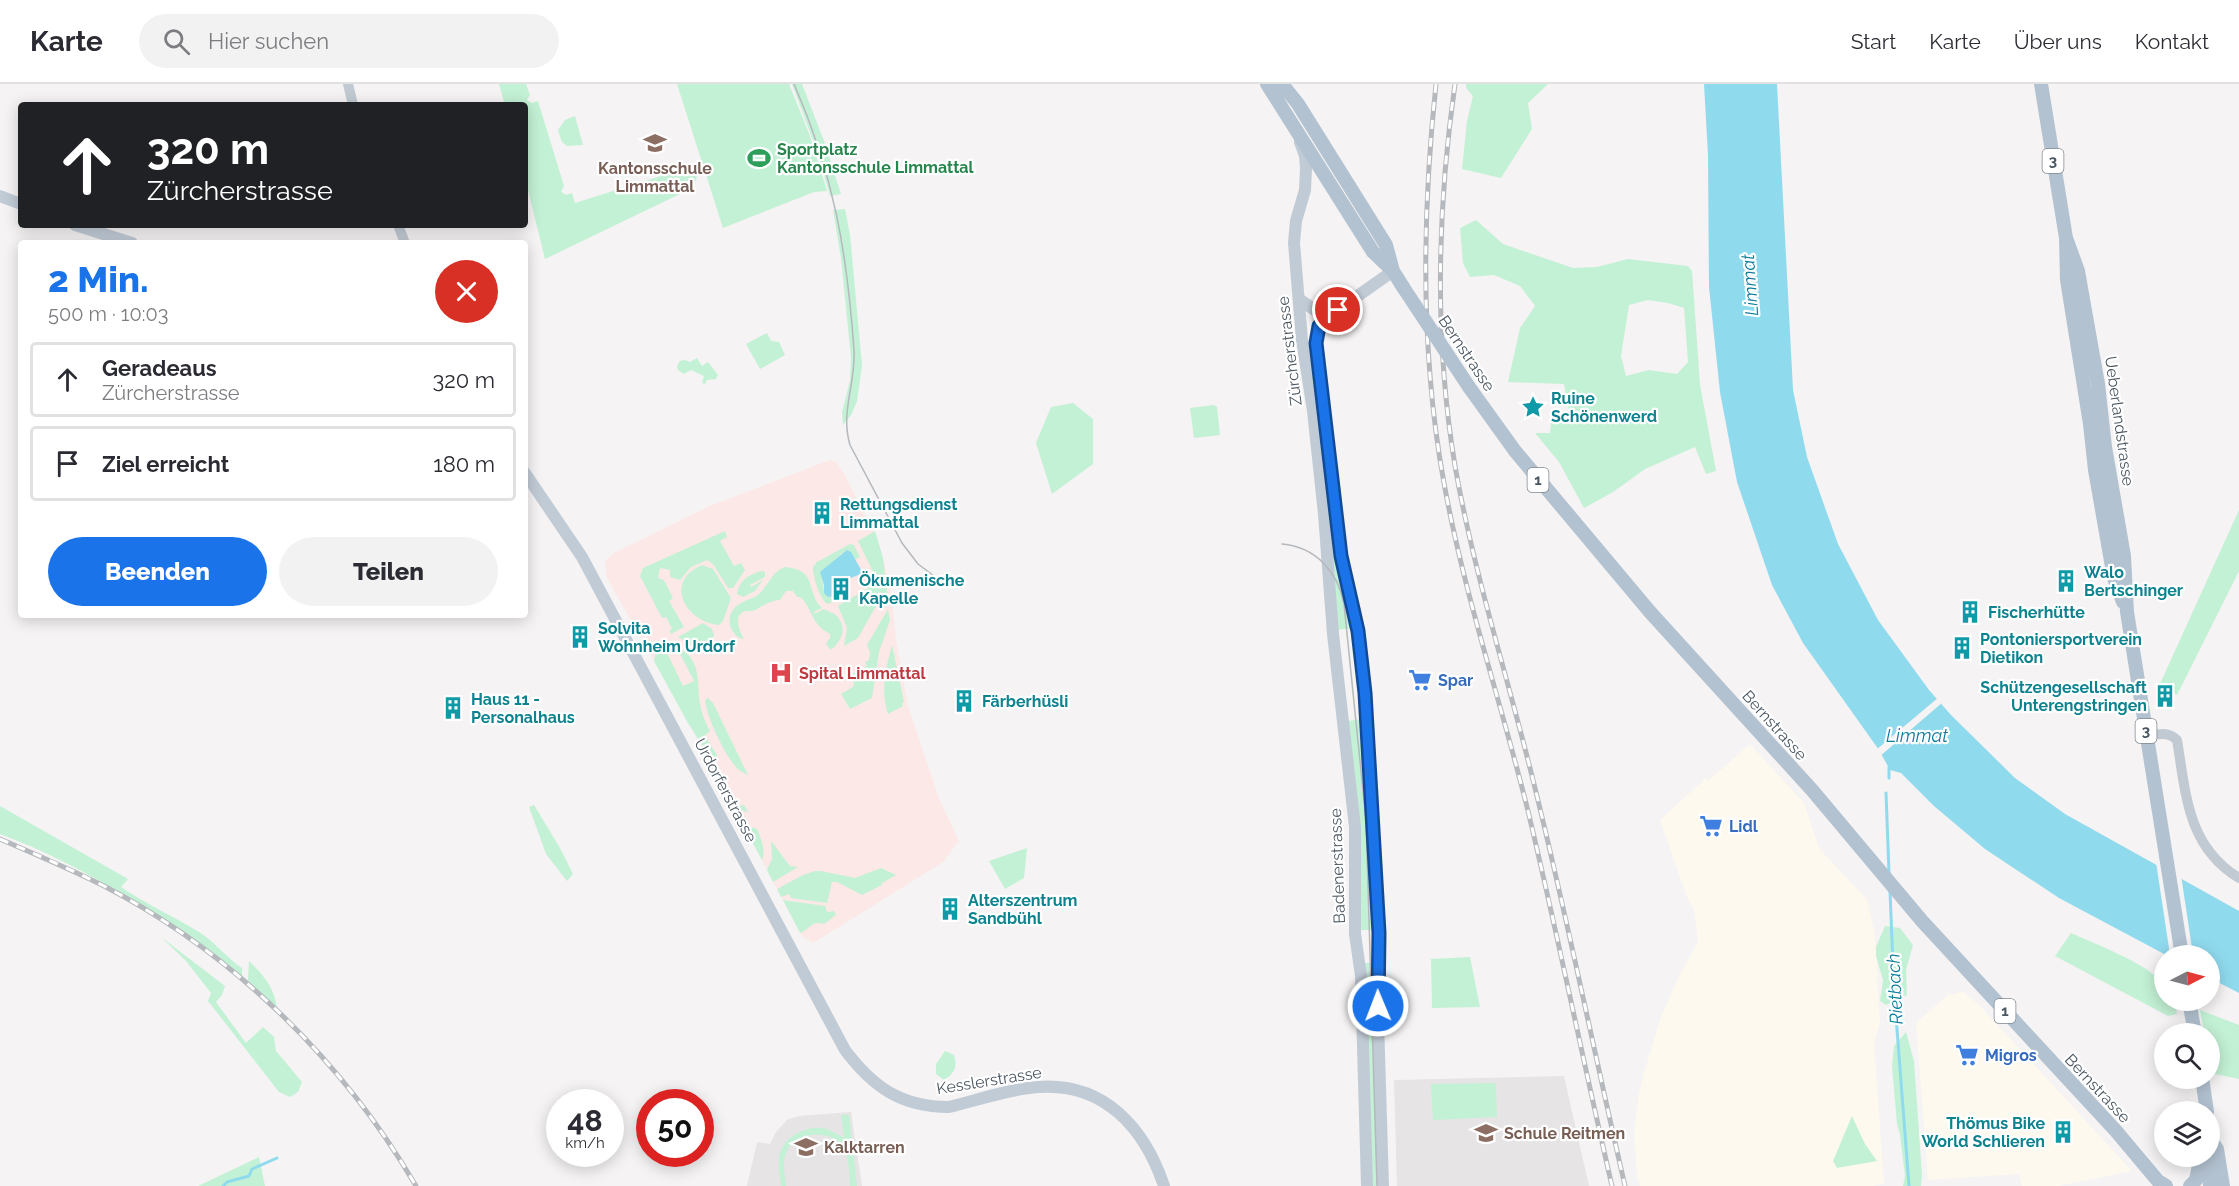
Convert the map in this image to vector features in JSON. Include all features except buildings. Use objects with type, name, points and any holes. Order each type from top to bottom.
[{"type":"main road","name":"Bernstrasse","points":[[1267,84],[1374,252],[1393,271],[1469,387],[1515,451],[1558,505],[1650,612],[1812,790],[1899,894],[2116,1131],[2161,1184]]},
{"type":"main road","name":"Bernstrasse","points":[[1281,84],[1344,176],[1386,245],[1393,271]]},
{"type":"main road","points":[[1278,104],[1281,84]]},
{"type":"main road","name":"Ueberlandstrasse","points":[[2041,84],[2066,238],[2067,280],[2091,424],[2099,492],[2115,578],[2127,612],[2180,945]]},
{"type":"main road","name":"Zürcherstrasse","points":[[1296,132],[1305,156],[1305,190],[1295,231],[1300,319],[1313,411],[1326,546]]},
{"type":"main road","points":[[1305,190],[1325,175],[1344,176]]},
{"type":"main road","points":[[0,196],[18,203]]},
{"type":"main road","points":[[84,228],[122,240]]},
{"type":"main road","name":"Zürcherstrasse","points":[[1378,954],[1379,933],[1365,693],[1359,639],[1341,556],[1316,346],[1319,326],[1332,314],[1393,271]]},
{"type":"main road","points":[[1299,299],[1319,313],[1332,314]]},
{"type":"main road","points":[[1300,319],[1319,326]]},
{"type":"main road","name":"Urdorferstrasse","points":[[528,477],[582,557],[845,1050],[861,1072],[877,1085],[915,1104]]},
{"type":"main road","name":"Badenerstrasse","points":[[1326,546],[1333,634],[1355,827],[1357,954],[1361,986],[1367,1186]]},
{"type":"main road","points":[[1357,954],[1378,954],[1383,1186]]},
{"type":"main road","name":"Kesslerstrasse","points":[[915,1104],[949,1107],[1041,1086],[1074,1090],[1105,1103],[1134,1126],[1150,1150],[1164,1186]]},
{"type":"main road","points":[[2190,1186],[2196,1180],[2200,1167]]},
{"type":"main road","points":[[2209,1167],[2210,1186]]},
{"type":"main road","points":[[2220,1167],[2223,1186]]},
{"type":"street","points":[[348,84],[352,102]]},
{"type":"street","points":[[2147,736],[2166,733],[2172,735],[2176,740],[2188,806],[2195,830],[2217,862],[2239,878]]},
{"type":"shaded area","name":"Spital Limmattal","points":[[830,460],[837,463],[845,476],[876,536],[890,582],[896,640],[908,706],[940,801],[959,841],[943,862],[813,943],[802,936],[690,725],[607,578],[605,561],[614,553],[710,506]]},
{"type":"shaded area","points":[[1750,744],[1804,803],[1819,848],[1867,900],[1875,935],[1879,975],[1877,975],[1880,1022],[1874,1043],[1884,1184],[1871,1186],[1640,1186],[1637,1176],[1634,1134],[1644,1072],[1661,1017],[1679,976],[1698,942],[1694,909],[1688,900],[1660,820],[1706,778],[1708,781]]},
{"type":"shaded area","points":[[1964,992],[1980,1006],[2132,1171],[2058,1186],[2022,1186],[2019,1174],[1928,1180],[1916,1023],[1950,993],[1952,995]]},
{"type":"shaded area","name":"Schule Reitmen","points":[[1564,1076],[1589,1186],[1397,1186],[1394,1080]]},
{"type":"shaded area","name":"Kalktarren","points":[[851,1112],[862,1186],[747,1186],[757,1142],[770,1144],[776,1132],[787,1120],[799,1116]]},
{"type":"green space","points":[[499,84],[526,84],[530,95],[527,100],[532,103],[538,101],[564,186],[561,192],[566,195],[572,193],[575,203],[696,165],[696,181],[684,192],[545,259],[528,190],[528,102],[504,102]]},
{"type":"green space","name":"Sportplatz Kantonsschule Limmattal","points":[[677,84],[789,84],[810,136],[827,191],[814,192],[723,228]]},
{"type":"green space","points":[[792,84],[802,84],[841,194],[830,196],[817,151]]},
{"type":"green space","points":[[1466,84],[1548,84],[1528,103],[1532,129],[1501,178],[1462,169],[1467,121],[1473,96],[1466,88]]},
{"type":"green space","points":[[575,116],[583,145],[567,146],[562,142],[558,130],[565,120]]},
{"type":"green space","points":[[845,209],[850,235],[862,365],[857,401],[851,415],[843,425],[842,412],[850,381],[851,358],[841,258],[833,210]]},
{"type":"green space","points":[[1476,220],[1503,244],[1573,268],[1597,267],[1628,259],[1688,266],[1692,271],[1700,385],[1716,471],[1706,474],[1695,447],[1645,469],[1613,492],[1584,508],[1559,462],[1535,433],[1550,433],[1551,423],[1570,416],[1564,384],[1508,382],[1520,328],[1535,306],[1520,286],[1494,275],[1470,277],[1463,263],[1460,228]],"holes":[[[1648,300],[1684,308],[1688,362],[1677,374],[1649,370],[1626,376],[1621,356],[1629,305]]]},
{"type":"green space","points":[[767,333],[771,341],[779,342],[785,355],[760,369],[746,344]]},
{"type":"green space","points":[[697,358],[702,366],[708,362],[718,375],[716,379],[707,380],[705,384],[702,383],[704,376],[691,370],[684,374],[678,370],[677,366],[680,361],[690,362]]},
{"type":"green space","points":[[1073,403],[1093,419],[1093,464],[1052,494],[1036,443],[1051,407]]},
{"type":"green space","points":[[1214,405],[1217,407],[1220,435],[1194,438],[1190,408]]},
{"type":"green space","points":[[1319,432],[1354,628],[1337,630]]},
{"type":"green space","points":[[2239,510],[2239,571],[2177,695],[2159,686]]},
{"type":"green space","points":[[725,531],[727,537],[720,541],[734,566],[741,563],[745,570],[733,588],[728,588],[713,564],[707,560],[691,567],[680,580],[670,577],[670,570],[660,568],[658,578],[664,580],[673,598],[669,601],[684,627],[671,634],[669,631],[672,629],[666,617],[662,618],[640,576],[643,568]]},
{"type":"green space","points":[[875,531],[883,558],[888,599],[876,606],[858,638],[844,646],[847,628],[838,606],[875,584],[876,578],[858,541]]},
{"type":"green space","points":[[850,544],[854,545],[860,557],[854,560],[851,553],[842,553],[821,571],[824,592],[828,597],[834,597],[836,601],[827,604],[817,587],[813,567],[817,562]]},
{"type":"green space","points":[[702,565],[713,569],[731,598],[723,621],[719,625],[697,617],[688,609],[683,600],[681,590],[683,581],[690,572]]},
{"type":"green space","points":[[785,567],[803,572],[807,577],[817,602],[822,608],[814,614],[824,609],[836,615],[840,621],[842,635],[830,650],[826,643],[830,634],[819,626],[804,601],[793,591],[786,591],[780,600],[740,614],[738,625],[744,639],[739,638],[732,629],[730,615],[736,606],[759,594],[773,575]]},
{"type":"green space","points":[[762,571],[765,572],[765,577],[750,585],[751,587],[763,580],[755,591],[743,597],[737,594],[746,578]]},
{"type":"green space","points":[[888,609],[890,620],[879,652],[872,698],[850,709],[841,694],[853,687],[850,675],[867,666],[865,662],[869,660],[870,652],[867,645]]},
{"type":"green space","points":[[703,623],[712,629],[714,635],[712,639],[694,647],[678,637]]},
{"type":"green space","points":[[892,645],[904,702],[903,706],[888,714],[884,688]]},
{"type":"green space","points":[[676,646],[691,658],[697,671],[701,708],[710,731],[705,735],[718,757],[710,758],[654,661],[657,648],[662,647],[683,686],[694,681]]},
{"type":"green space","points":[[708,698],[713,703],[748,775],[737,768],[722,745],[706,707],[705,700]]},
{"type":"green space","points":[[1364,719],[1375,930],[1361,930],[1361,862],[1346,721]]},
{"type":"green space","points":[[534,805],[573,874],[567,881],[546,854],[529,807]]},
{"type":"green space","points":[[744,805],[748,812],[740,810],[748,826],[757,829],[761,840],[762,860],[735,810],[735,806]]},
{"type":"green space","points":[[0,806],[128,879],[121,887],[205,936],[242,968],[242,978],[127,897],[65,862],[0,834]]},
{"type":"green space","points":[[771,841],[790,866],[798,867],[773,882],[767,870],[772,859]]},
{"type":"green space","points":[[1027,848],[1024,878],[1005,889],[989,861]]},
{"type":"green space","points":[[881,868],[896,875],[862,895],[837,882],[832,882],[827,903],[791,898],[789,894],[781,897],[777,889],[815,871],[855,878]]},
{"type":"green space","points":[[783,900],[825,906],[827,912],[834,911],[836,915],[824,924],[814,924],[800,933]]},
{"type":"green space","points":[[1885,926],[1900,928],[1913,945],[1906,970],[1907,995],[1886,1005],[1880,1001],[1883,980],[1876,956],[1876,947]]},
{"type":"green space","points":[[2071,933],[2142,966],[2154,976],[2154,1009],[2055,956]]},
{"type":"green space","points":[[161,937],[225,986],[216,1002],[246,1043],[263,1027],[274,1037],[276,1051],[302,1082],[298,1092],[290,1097],[279,1092],[208,1001],[211,993],[186,961]]},
{"type":"green space","points":[[1470,957],[1480,1007],[1432,1008],[1431,959]]},
{"type":"green space","points":[[249,961],[271,988],[277,1009],[248,981]]},
{"type":"green space","points":[[1365,963],[1373,963],[1380,1186],[1370,1186]]},
{"type":"green space","points":[[2159,1011],[2176,1011],[2177,1014],[2168,1016]]},
{"type":"green space","points":[[2200,1011],[2239,1025],[2239,1079],[2220,1075],[2220,1023],[2202,1023]]},
{"type":"green space","points":[[1906,1032],[1914,1061],[1921,1186],[1903,1186],[1905,1176],[1897,1124],[1892,1066],[1894,1046]]},
{"type":"green space","points":[[945,1051],[954,1055],[956,1063],[953,1073],[944,1080],[936,1074],[936,1064]]},
{"type":"green space","points":[[1496,1083],[1497,1117],[1433,1120],[1431,1084]]},
{"type":"green space","points":[[841,1115],[849,1115],[857,1186],[850,1186],[848,1159],[842,1145],[828,1136],[811,1135],[796,1140],[790,1146],[784,1161],[786,1186],[781,1186],[779,1157],[786,1142],[797,1133],[816,1128],[828,1130],[844,1138]]},
{"type":"green space","points":[[1852,1116],[1865,1144],[1877,1161],[1837,1168],[1833,1161]]},
{"type":"green space","points":[[259,1157],[265,1186],[198,1186]]},
{"type":"water","name":"Limmat","points":[[1704,84],[1777,84],[1793,390],[1807,457],[1838,544],[1878,620],[1929,690],[2015,778],[2065,814],[2239,911],[2239,993],[2220,983],[2220,945],[2154,945],[2154,949],[2059,898],[1985,849],[1934,806],[1901,773],[1890,770],[1879,750],[1803,643],[1772,585],[1737,482],[1720,392],[1709,287],[1708,155]]},
{"type":"water","points":[[847,550],[851,552],[863,573],[839,583],[835,589],[835,596],[828,597],[824,593],[820,572]]},
{"type":"pier","points":[[1939,697],[1943,702],[1879,757],[1876,750]]},
{"type":"pier","points":[[2156,862],[2181,875],[2192,945],[2168,945]]},
{"type":"waterway","name":"Rietbach","points":[[1889,767],[1889,778]]},
{"type":"waterway","name":"Rietbach","points":[[1886,793],[1889,873]]},
{"type":"waterway","name":"Rietbach","points":[[1890,891],[1894,990],[1909,1186]]},
{"type":"waterway","points":[[223,1186],[227,1182],[249,1176],[252,1169],[277,1158]]},
{"type":"tram line","points":[[794,84],[829,182],[842,247],[854,350],[853,374],[847,409],[847,433],[850,445],[902,543],[918,564],[934,576]]},
{"type":"tram line","points":[[1282,544],[1305,550],[1324,563],[1337,582],[1344,604],[1366,820],[1377,1186]]},
{"type":"railway","points":[[1436,84],[1426,234],[1427,334],[1436,434],[1452,524],[1472,607],[1528,811],[1612,1186]]},
{"type":"railway","points":[[1455,84],[1444,179],[1440,275],[1444,371],[1455,466],[1481,586],[1546,834],[1625,1186]]},
{"type":"railway","points":[[0,839],[104,886],[151,913],[240,977],[281,1014],[355,1096],[387,1140],[416,1186]]},
{"type":"place","name":"Kantonsschule Limmattal","points":[[655,143]]},
{"type":"place","name":"Sportplatz Kantonsschule Limmattal","points":[[759,158]]},
{"type":"place","name":"Ruine Schönenwerd","points":[[1533,407]]},
{"type":"place","name":"Rettungsdienst Limmattal","points":[[822,513]]},
{"type":"place","name":"Walo Bertschinger","points":[[2066,581]]},
{"type":"place","name":"Ökumenische Kapelle","points":[[841,589]]},
{"type":"place","name":"Fischerhütte","points":[[1970,612]]},
{"type":"place","name":"Solvita Wohnheim Urdorf","points":[[580,637]]},
{"type":"place","name":"Pontoniersportverein Dietikon","points":[[1962,648]]},
{"type":"place","name":"Spital Limmattal","points":[[781,673]]},
{"type":"place","name":"Spar","points":[[1420,680]]},
{"type":"place","name":"Schützengesellschaft Unterengstringen","points":[[2165,696]]},
{"type":"place","name":"Färberhüsli","points":[[964,701]]},
{"type":"place","name":"Haus 11 - Personalhaus","points":[[453,708]]},
{"type":"place","name":"Lidl","points":[[1711,826]]},
{"type":"place","name":"Alterszentrum Sandbühl","points":[[950,909]]},
{"type":"place","name":"Migros","points":[[1967,1055]]},
{"type":"place","name":"Thömus Bike World Schlieren","points":[[2063,1132]]},
{"type":"place","name":"Schule Reitmen","points":[[1486,1133]]},
{"type":"place","name":"Kalktarren","points":[[806,1147]]},
{"type":"route","points":[[1338,310],[1319,326],[1316,343],[1341,556],[1358,631],[1365,693],[1379,933],[1378,1006]]}]
